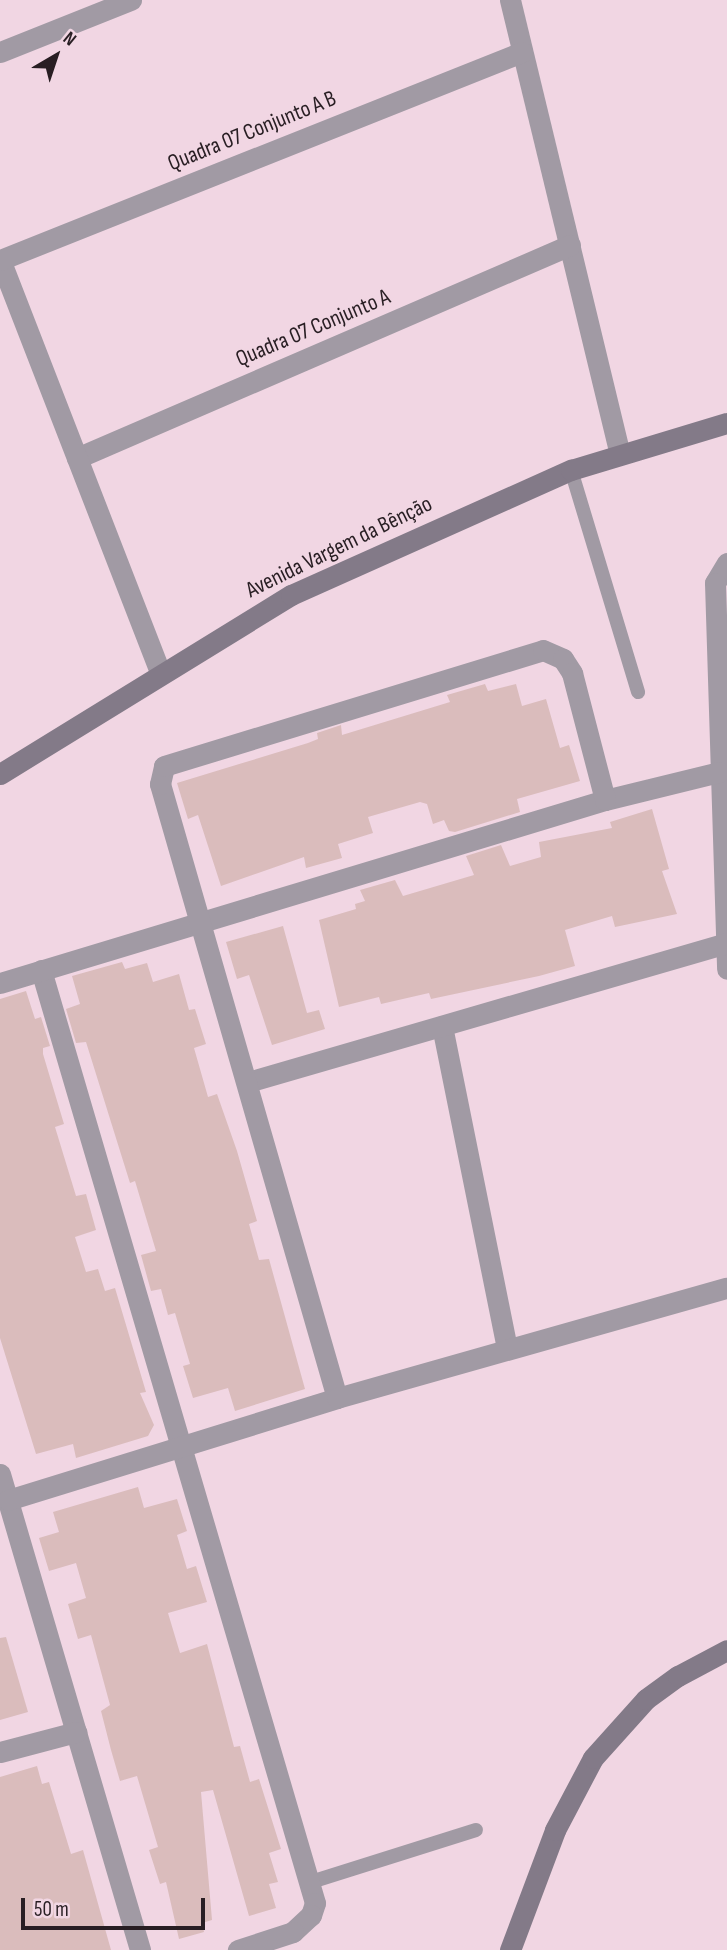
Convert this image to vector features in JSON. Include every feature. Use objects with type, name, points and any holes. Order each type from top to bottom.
[{"type":"street","points":[[0,52],[131,0]]},
{"type":"street","points":[[510,0],[620,453]]},
{"type":"street","name":"Quadra 07 Conjunto A B","points":[[0,260],[523,52]]},
{"type":"street","name":"Quadra 07 Conjunto A","points":[[77,458],[570,245]]},
{"type":"street","points":[[0,260],[160,672]]},
{"type":"street","name":"Avenida Vargem da Bênção","points":[[0,774],[160,672],[291,595],[571,470],[620,453],[727,424]]},
{"type":"street","points":[[727,563],[715,583],[727,970]]},
{"type":"street","points":[[337,1398],[160,784],[167,761],[543,650],[563,659],[572,673],[605,800]]},
{"type":"street","points":[[0,983],[199,920],[605,800],[719,772]]},
{"type":"street","points":[[248,1082],[726,943]]},
{"type":"street","points":[[41,970],[178,1447],[311,1882],[315,1903],[303,1925],[238,1950]]},
{"type":"street","points":[[442,1026],[507,1349]]},
{"type":"street","points":[[8,1500],[337,1398],[727,1288]]},
{"type":"street","points":[[0,1474],[140,1950]]},
{"type":"street","points":[[510,1950],[555,1830],[593,1758],[646,1699],[678,1676],[727,1650]]},
{"type":"street","points":[[0,1752],[76,1732]]},
{"type":"lane","points":[[571,470],[638,692]]},
{"type":"lane","points":[[311,1882],[476,1829]]},
{"type":"building","points":[[485,684],[488,691],[516,684],[522,706],[546,699],[560,748],[569,745],[580,781],[517,799],[520,812],[455,832],[449,831],[444,820],[433,824],[427,804],[420,802],[368,817],[373,833],[338,844],[342,858],[306,868],[304,857],[221,886],[198,815],[188,819],[177,783],[308,743],[318,739],[317,733],[341,725],[342,735],[450,702],[447,695]]},
{"type":"building","points":[[652,809],[669,869],[662,871],[677,914],[615,927],[612,916],[565,930],[575,966],[539,976],[431,999],[429,993],[381,1004],[379,997],[339,1007],[319,920],[356,909],[355,904],[365,901],[360,890],[395,880],[403,896],[474,875],[466,856],[501,845],[510,866],[541,857],[539,842],[612,828],[610,822]]},
{"type":"building","points":[[283,926],[307,1013],[319,1010],[325,1029],[272,1045],[249,975],[237,979],[226,942]]},
{"type":"building","points":[[122,962],[125,969],[147,963],[153,982],[179,974],[189,1010],[195,1009],[206,1044],[194,1048],[208,1097],[217,1094],[237,1151],[257,1221],[249,1224],[259,1260],[269,1259],[305,1389],[235,1411],[228,1388],[193,1398],[183,1366],[190,1364],[175,1313],[168,1315],[161,1289],[151,1291],[141,1255],[156,1251],[135,1181],[130,1183],[86,1042],[76,1043],[66,1009],[80,1004],[72,976]]},
{"type":"building","points":[[26,991],[35,1019],[41,1017],[50,1046],[43,1048],[43,1054],[64,1124],[55,1127],[76,1196],[86,1194],[96,1230],[75,1237],[86,1272],[98,1269],[105,1291],[115,1288],[146,1392],[140,1393],[154,1425],[148,1436],[76,1458],[73,1444],[36,1454],[0,1338],[0,999]]},
{"type":"building","points":[[138,1487],[144,1508],[177,1499],[187,1531],[177,1535],[187,1569],[196,1566],[207,1602],[168,1613],[180,1653],[207,1644],[234,1747],[240,1746],[250,1782],[259,1779],[281,1849],[269,1853],[278,1882],[269,1884],[276,1908],[249,1916],[213,1790],[201,1792],[212,1920],[202,1923],[204,1932],[179,1939],[166,1882],[160,1884],[149,1850],[158,1847],[137,1776],[120,1781],[111,1750],[101,1711],[110,1705],[91,1635],[78,1639],[68,1604],[86,1598],[76,1563],[49,1571],[39,1538],[59,1532],[53,1512]]},
{"type":"building","points":[[6,1637],[28,1712],[0,1720],[0,1638]]},
{"type":"building","points":[[37,1766],[42,1784],[49,1782],[71,1854],[83,1850],[111,1950],[0,1950],[0,1777]]}]
